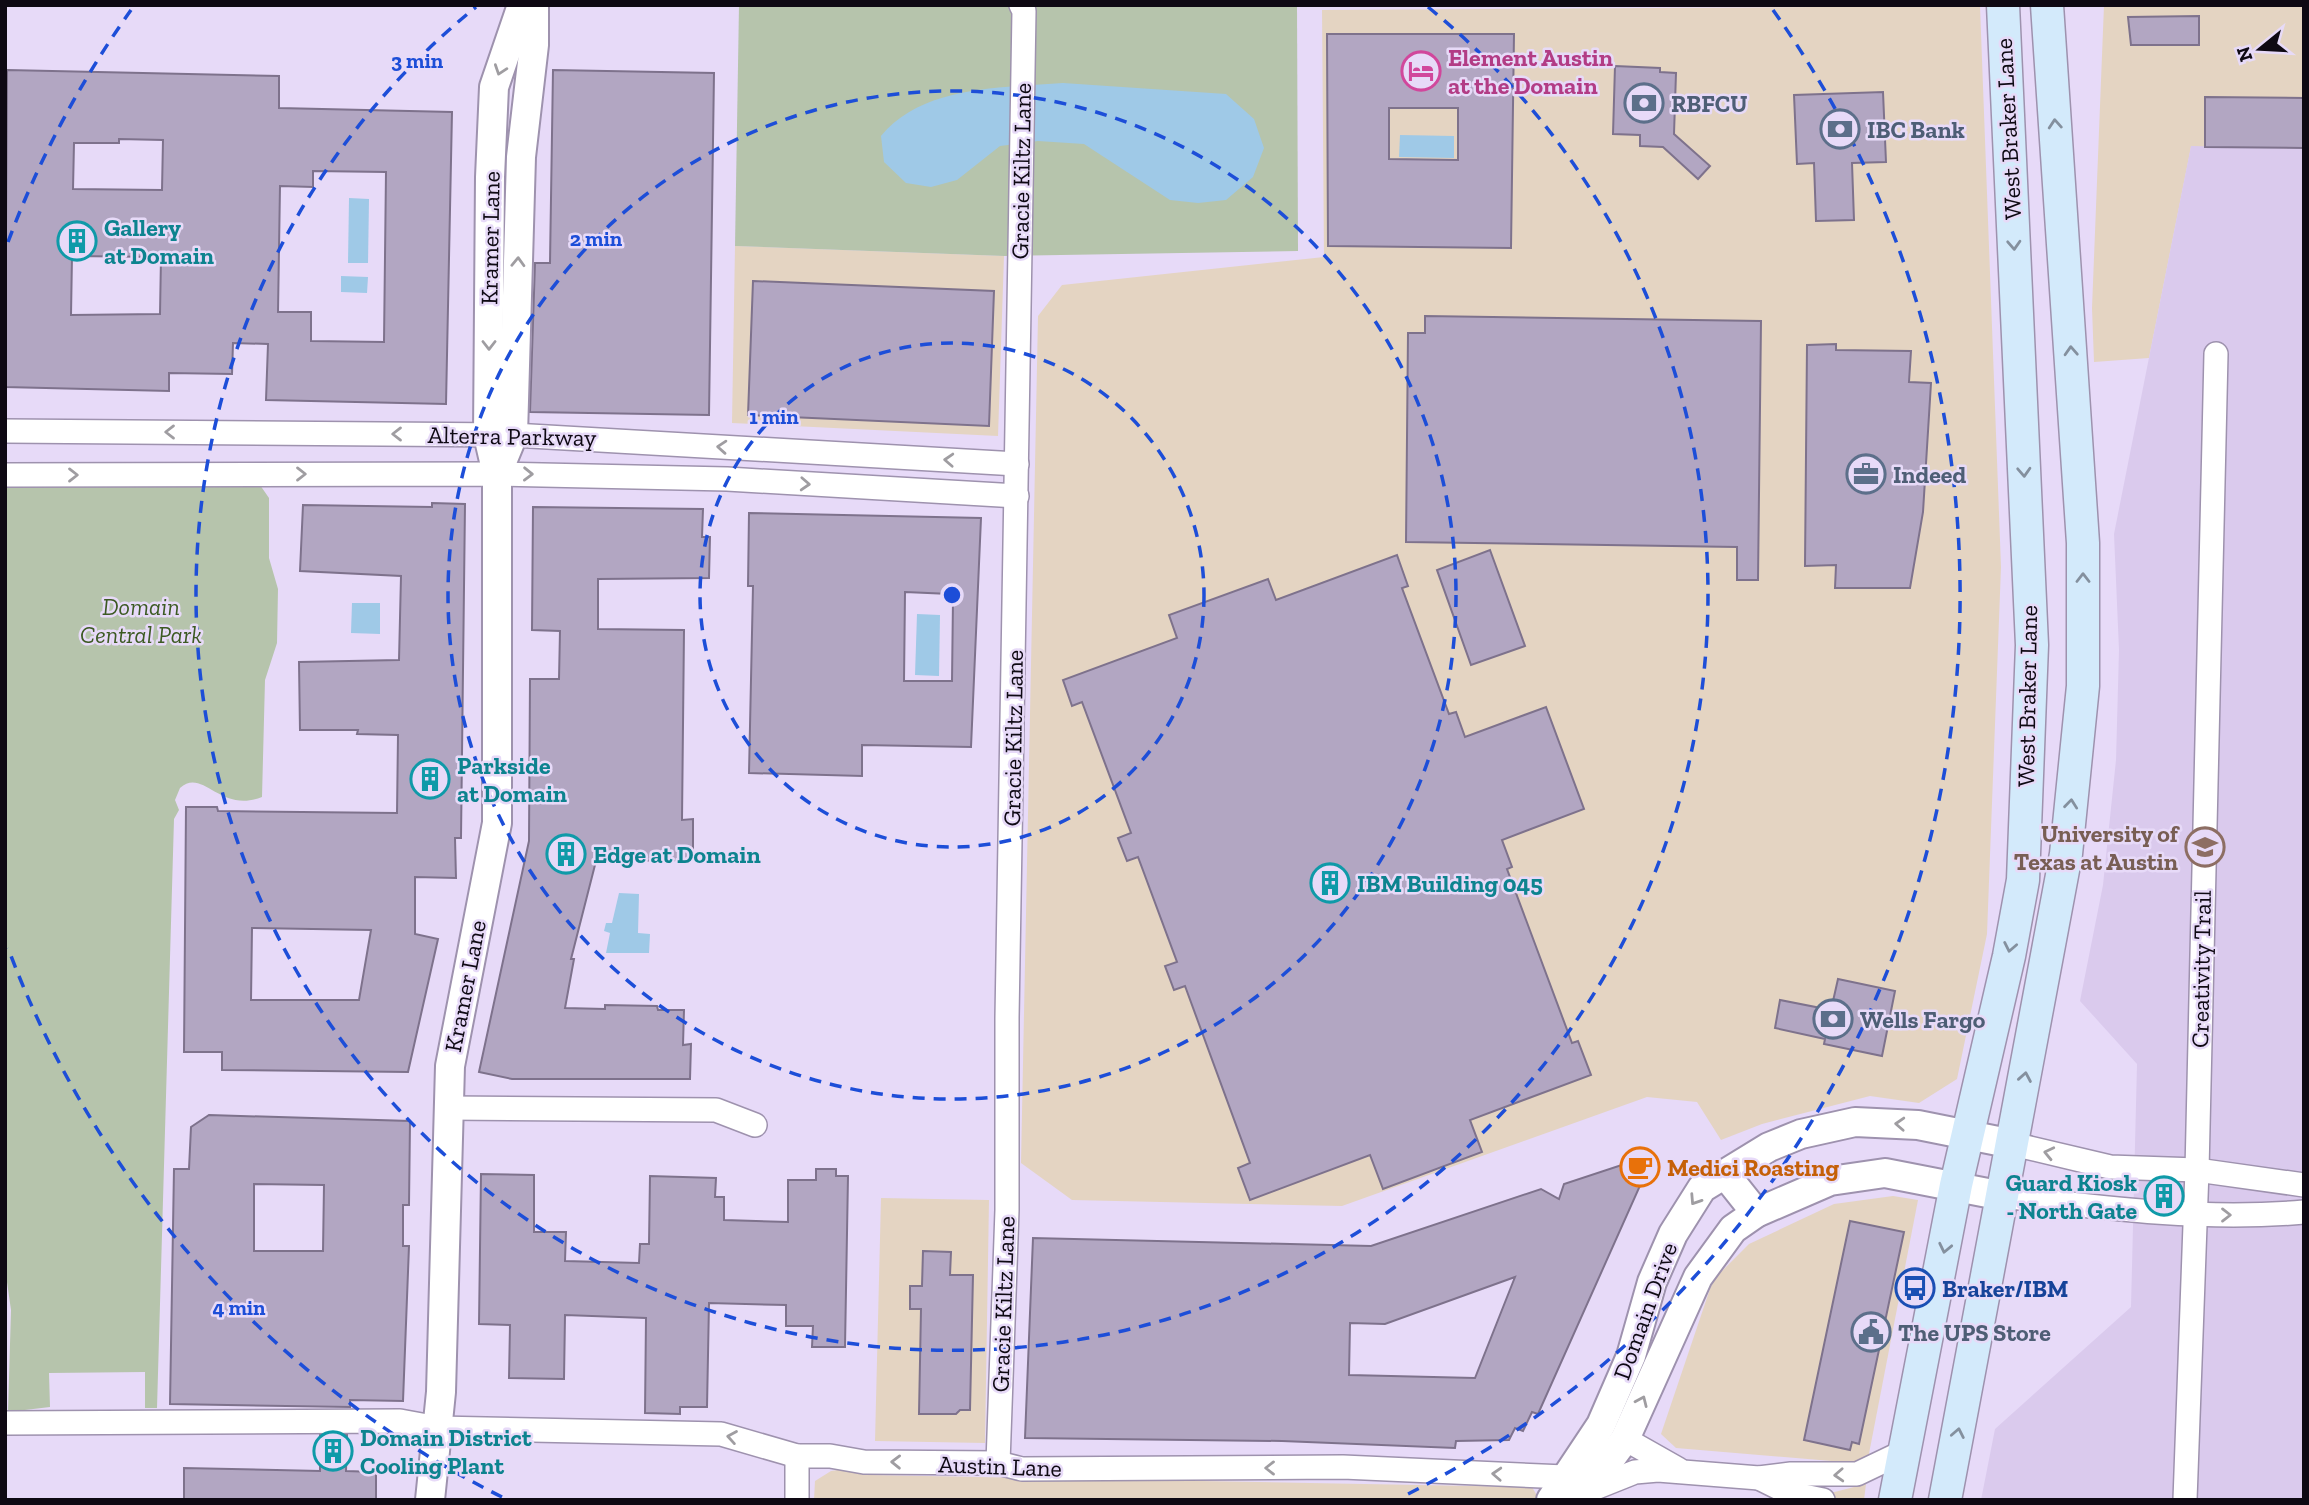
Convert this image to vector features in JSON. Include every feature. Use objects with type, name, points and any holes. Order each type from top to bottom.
[{"type":"main road","name":"West Braker Lane","points":[[1895,1500],[1956,1185],[2009,956],[2023,880],[2031,631],[2003,5]]},
{"type":"main road","name":"West Braker Lane","points":[[1945,1500],[2066,854],[2083,686],[2083,543],[2047,5]]},
{"type":"street","name":"Kramer Lane","points":[[501,435],[490,177],[494,87],[522,5]]},
{"type":"street","name":"Kramer Lane","points":[[430,1500],[438,1429],[447,1108],[459,1009],[497,823],[497,474],[521,157],[534,45],[534,5]]},
{"type":"street","name":"Gracie Kiltz Lane","points":[[998,1463],[1007,1210],[1007,1017],[1024,7]]},
{"type":"street","name":"Creativity Trail","points":[[2185,1500],[2197,1170],[2216,354]]},
{"type":"street","name":"Alterra Parkway","points":[[5,431],[501,435],[1017,464]]},
{"type":"street","name":"Alterra Parkway","points":[[5,475],[497,474],[727,479],[1017,496]]},
{"type":"street","points":[[447,1108],[716,1110],[755,1125]]},
{"type":"street","name":"Domain Drive","points":[[1570,1492],[1631,1356],[1652,1282],[1673,1234],[1702,1188],[1769,1147],[1801,1134],[1855,1122],[1918,1125],[1967,1137],[2013,1144]]},
{"type":"street","points":[[2013,1144],[2110,1167],[2197,1170],[2304,1185]]},
{"type":"street","name":"Domain Drive","points":[[1570,1492],[1625,1439],[1698,1277],[1733,1229],[1756,1213],[1830,1181],[1885,1173],[2003,1196]]},
{"type":"street","points":[[1725,1174],[1756,1213]]},
{"type":"street","points":[[2003,1196],[2195,1215],[2304,1212]]},
{"type":"street","name":"Austin Lane","points":[[5,1423],[400,1421],[438,1429],[721,1434],[797,1456],[830,1456],[864,1462],[998,1463],[1022,1469],[1343,1467],[1570,1492]]},
{"type":"street","points":[[1601,1424],[1681,1471]]},
{"type":"street","points":[[1570,1492],[1636,1472],[1681,1471],[1759,1478],[1791,1474],[1857,1474],[1903,1452]]},
{"type":"street","points":[[797,1456],[797,1500]]},
{"type":"street","points":[[1759,1478],[1789,1493],[1823,1500]]},
{"type":"shaded area","points":[[2104,5],[2304,5],[2304,148],[2191,147],[2149,358],[2094,362],[2092,308]]},
{"type":"shaded area","points":[[1980,6],[2001,567],[1987,934],[1957,1079],[1919,1103],[1870,1096],[1762,1124],[1721,1140],[1697,1102],[1647,1097],[1342,1206],[1072,1200],[1021,1163],[1038,316],[1062,285],[1324,257],[1322,10]]},
{"type":"shaded area","name":"University of Texas at Austin","points":[[2191,146],[2304,148],[2304,1500],[1981,1500],[1995,1429],[2131,1307],[2137,1064],[2080,1001],[2103,885],[2116,760],[2119,650],[2114,534]]},
{"type":"shaded area","points":[[735,246],[1004,256],[998,436],[732,423]]},
{"type":"shaded area","points":[[1893,1196],[1918,1200],[1867,1464],[1676,1448],[1661,1434],[1713,1280],[1749,1244],[1834,1204]]},
{"type":"shaded area","points":[[881,1198],[989,1200],[985,1443],[875,1441]]},
{"type":"shaded area","points":[[845,1469],[871,1475],[1532,1487],[1539,1499],[814,1500],[815,1481],[831,1471]]},
{"type":"shaded area","points":[[1866,1484],[1864,1500],[1803,1500]]},
{"type":"green space","points":[[739,5],[1297,5],[1298,251],[1004,256],[735,246]]},
{"type":"green space","name":"Domain Central Park","points":[[5,481],[260,485],[269,498],[269,558],[278,589],[277,643],[265,680],[262,797],[247,801],[235,800],[197,783],[188,783],[180,788],[175,800],[179,810],[174,819],[157,1408],[145,1408],[145,1372],[49,1373],[50,1407],[8,1412],[11,1310],[5,1268]]},
{"type":"water","points":[[1063,83],[1226,94],[1254,119],[1264,148],[1253,177],[1226,200],[1198,203],[1170,200],[1084,144],[1038,141],[1000,146],[957,180],[931,187],[906,183],[884,162],[881,136],[898,119],[919,107],[965,92]]},
{"type":"water","points":[[1400,135],[1454,136],[1454,158],[1399,157]]},
{"type":"water","points":[[349,198],[369,199],[368,263],[348,263]]},
{"type":"water","points":[[341,276],[368,277],[367,293],[341,292]]},
{"type":"water","points":[[352,603],[380,603],[380,634],[351,633]]},
{"type":"water","points":[[917,614],[940,615],[939,676],[915,675]]},
{"type":"water","points":[[619,893],[639,894],[638,933],[650,934],[649,953],[606,953],[610,933],[604,931],[606,923],[612,923]]},
{"type":"building","points":[[2199,16],[2199,45],[2131,45],[2128,17]]},
{"type":"building","points":[[1327,34],[1514,34],[1511,248],[1328,246]],"holes":[[[1389,108],[1458,108],[1458,160],[1389,159]]]},
{"type":"building","name":"RBFCU","points":[[1615,66],[1660,68],[1660,72],[1676,73],[1674,134],[1710,166],[1698,179],[1663,147],[1640,146],[1640,135],[1613,134]]},
{"type":"building","name":"Gallery at Domain","points":[[7,70],[279,76],[279,108],[452,112],[446,404],[266,400],[268,344],[233,343],[232,374],[169,373],[169,391],[5,387]],"holes":[[[119,139],[163,140],[162,190],[73,189],[74,143],[119,143]],[[313,171],[386,172],[384,342],[311,341],[311,312],[278,312],[280,186],[313,187]],[[72,256],[161,257],[160,314],[71,315]]]},
{"type":"building","points":[[553,70],[714,73],[709,415],[530,412],[535,263],[550,263]]},
{"type":"building","name":"IBC Bank","points":[[1883,92],[1886,162],[1852,163],[1854,220],[1816,221],[1814,163],[1797,164],[1794,95]]},
{"type":"building","points":[[2205,97],[2304,98],[2304,148],[2205,147]]},
{"type":"building","points":[[753,281],[994,291],[989,426],[748,415]]},
{"type":"building","points":[[1425,316],[1761,321],[1758,580],[1737,580],[1737,547],[1406,542],[1408,333],[1425,333]]},
{"type":"building","name":"Indeed","points":[[1836,344],[1836,350],[1911,351],[1909,382],[1931,383],[1923,512],[1910,588],[1835,588],[1836,565],[1805,566],[1807,345]]},
{"type":"building","name":"Parkside at Domain","points":[[432,503],[465,504],[461,838],[455,838],[456,878],[415,877],[415,934],[438,939],[408,1072],[222,1070],[222,1052],[184,1052],[186,807],[217,807],[218,811],[397,813],[398,735],[357,734],[358,730],[300,730],[299,662],[399,660],[401,576],[300,571],[303,505],[432,507]],"holes":[[[252,928],[371,930],[359,1000],[251,1000]]]},
{"type":"building","name":"Edge at Domain","points":[[533,507],[703,509],[702,537],[710,537],[709,578],[598,579],[598,629],[684,630],[682,820],[693,819],[693,860],[596,861],[571,959],[574,959],[565,1008],[605,1009],[605,1005],[657,1006],[658,1010],[684,1010],[683,1045],[691,1044],[690,1079],[512,1079],[479,1072],[529,841],[530,679],[559,679],[560,631],[532,630]]},
{"type":"building","points":[[749,513],[981,518],[971,747],[862,745],[862,776],[749,773],[753,586],[748,586]],"holes":[[[905,592],[950,594],[950,599],[953,599],[952,681],[904,681]]]},
{"type":"building","points":[[1490,550],[1525,646],[1471,665],[1437,570]]},
{"type":"building","name":"IBM Building 045","points":[[1397,555],[1408,586],[1402,588],[1449,714],[1456,712],[1465,737],[1546,707],[1584,809],[1502,840],[1512,867],[1507,869],[1572,1043],[1578,1041],[1591,1075],[1470,1120],[1482,1152],[1383,1189],[1370,1155],[1250,1200],[1238,1168],[1250,1163],[1185,986],[1174,990],[1165,966],[1177,962],[1138,857],[1127,861],[1118,838],[1131,833],[1082,702],[1072,706],[1063,680],[1177,638],[1169,615],[1268,579],[1276,600]]},
{"type":"building","name":"Wells Fargo","points":[[1838,979],[1895,991],[1882,1056],[1824,1044],[1825,1039],[1775,1028],[1780,1000],[1831,1010]]},
{"type":"building","points":[[209,1115],[410,1121],[409,1205],[403,1205],[403,1246],[409,1246],[403,1401],[350,1400],[350,1407],[170,1404],[174,1169],[189,1169],[191,1127]],"holes":[[[254,1184],[324,1185],[323,1251],[254,1251]]]},
{"type":"building","points":[[1649,1156],[1647,1170],[1538,1414],[1532,1412],[1523,1431],[1515,1428],[1509,1440],[1456,1441],[1455,1448],[1282,1441],[1025,1438],[1033,1238],[1371,1246],[1541,1189],[1559,1199],[1564,1184]],"holes":[[[1515,1277],[1475,1378],[1349,1375],[1350,1323],[1385,1324]]]},
{"type":"building","points":[[816,1169],[836,1169],[836,1176],[848,1176],[845,1347],[812,1347],[813,1326],[786,1326],[786,1305],[709,1303],[707,1407],[680,1407],[680,1414],[645,1413],[646,1318],[565,1315],[564,1379],[509,1378],[510,1325],[479,1324],[481,1174],[534,1175],[534,1232],[566,1232],[565,1261],[639,1263],[640,1244],[649,1244],[650,1176],[716,1178],[715,1197],[724,1197],[724,1220],[788,1222],[788,1180],[816,1180]]},
{"type":"building","points":[[1850,1221],[1904,1232],[1859,1444],[1852,1442],[1850,1450],[1804,1440]]},
{"type":"building","points":[[923,1251],[951,1252],[950,1275],[973,1275],[970,1410],[960,1410],[956,1414],[919,1414],[921,1309],[910,1309],[910,1286],[922,1286]]},
{"type":"building","name":"Domain District Cooling Plant","points":[[320,1435],[347,1435],[346,1471],[376,1472],[376,1500],[184,1500],[184,1468],[320,1471]]},
{"type":"place","name":"Element Austin at the Domain","points":[[1421,71]]},
{"type":"place","name":"RBFCU","points":[[1644,103]]},
{"type":"place","name":"IBC Bank","points":[[1840,129]]},
{"type":"place","name":"Gallery at Domain","points":[[77,241]]},
{"type":"place","name":"Indeed","points":[[1866,474]]},
{"type":"place","name":"Parkside at Domain","points":[[430,779]]},
{"type":"place","name":"University of Texas at Austin","points":[[2205,847]]},
{"type":"place","name":"Edge at Domain","points":[[566,854]]},
{"type":"place","name":"IBM Building 045","points":[[1330,883]]},
{"type":"place","name":"Wells Fargo","points":[[1833,1019]]},
{"type":"place","name":"Medici Roasting","points":[[1640,1167]]},
{"type":"place","name":"Guard Kiosk - North Gate","points":[[2164,1196]]},
{"type":"place","name":"Braker/IBM","points":[[1915,1288]]},
{"type":"place","name":"The UPS Store","points":[[1871,1332]]},
{"type":"place","name":"Domain District Cooling Plant","points":[[333,1451]]}]
